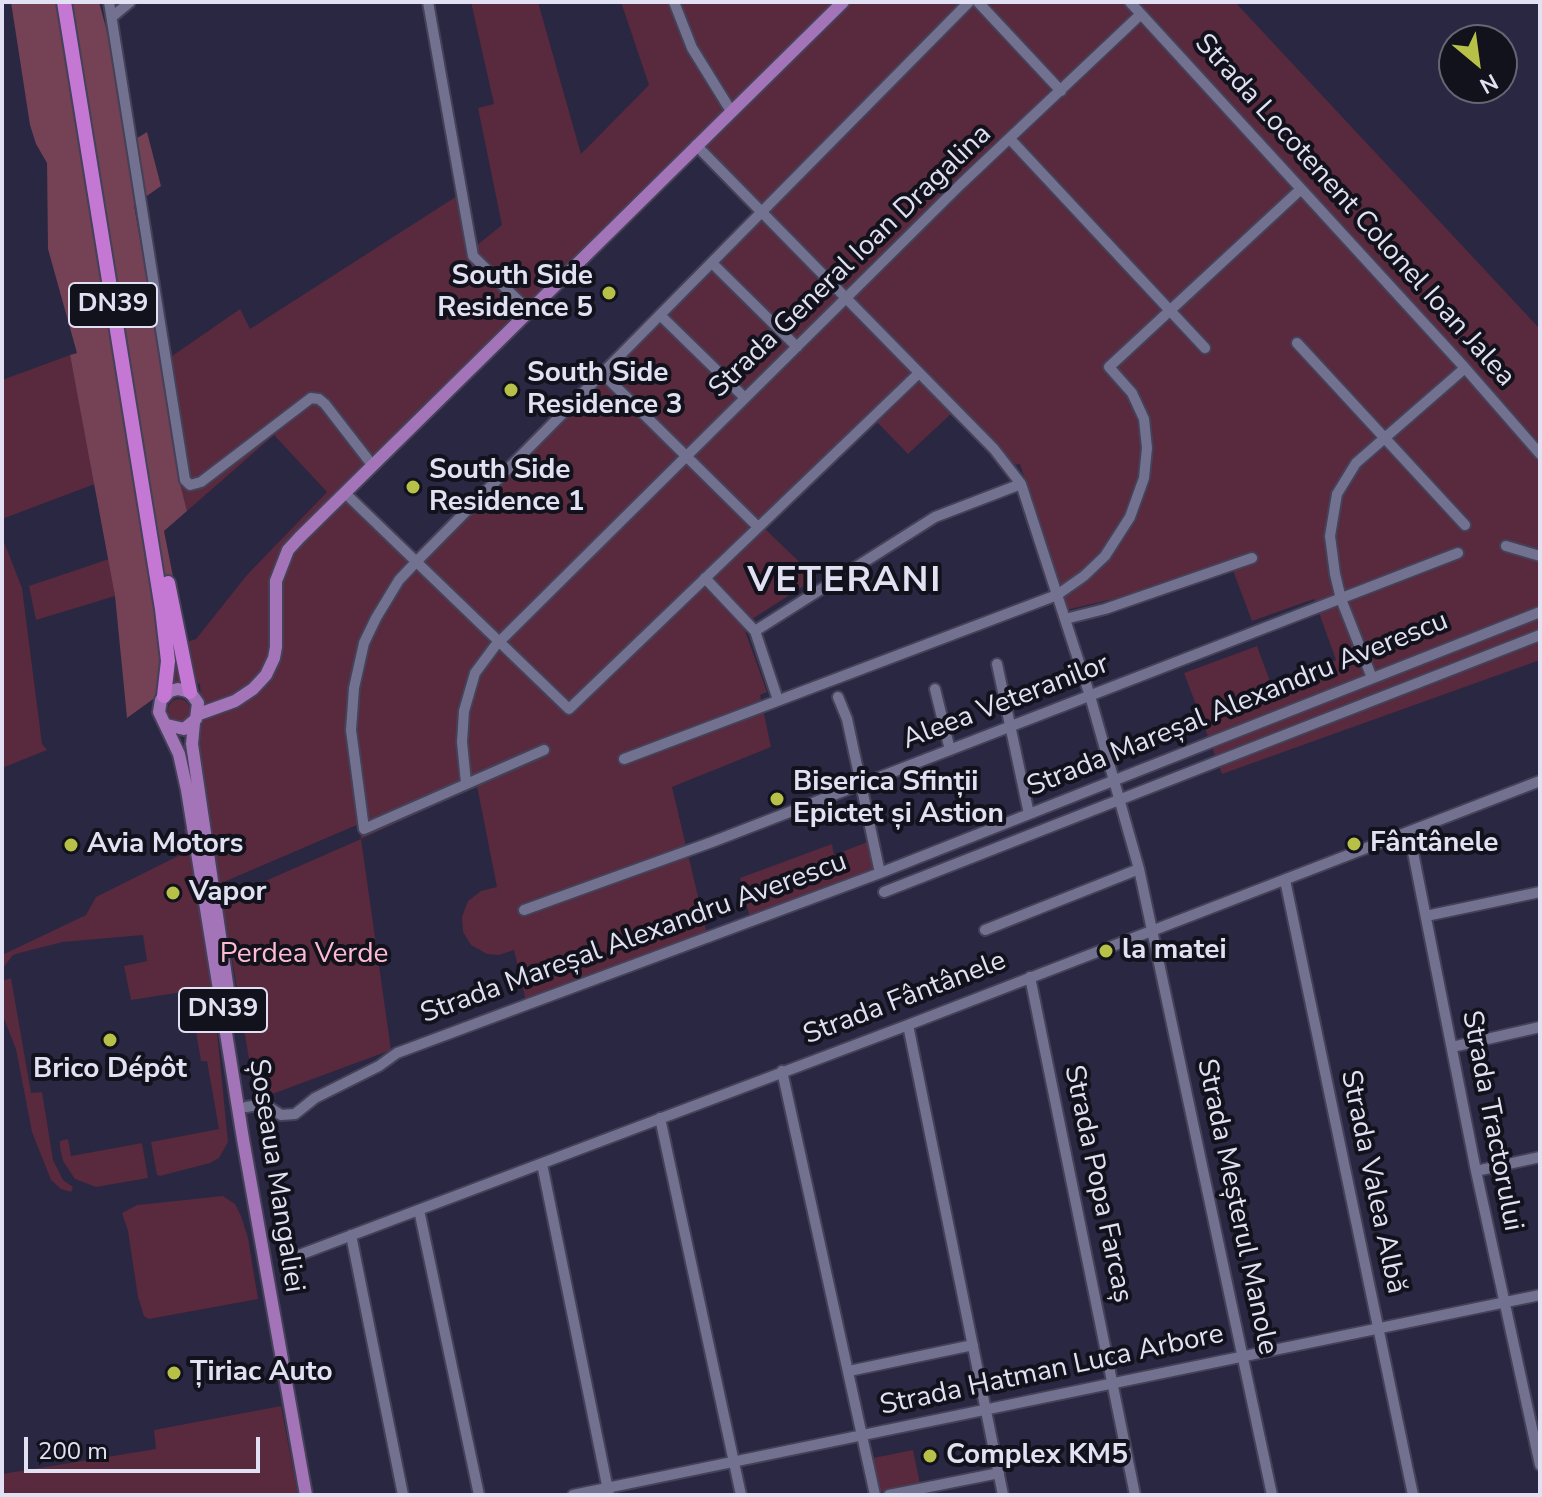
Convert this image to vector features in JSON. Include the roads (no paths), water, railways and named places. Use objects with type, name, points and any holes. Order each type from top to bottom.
[{"type":"highway","name":"DN39","points":[[64,2],[162,609],[168,651],[164,696]]},
{"type":"highway","name":"DN39","points":[[73,2],[172,607],[192,694]]},
{"type":"main road","points":[[167,725],[177,729],[241,697],[260,683],[274,658],[276,581],[288,550],[843,2]]},
{"type":"main road","points":[[164,696],[178,689],[213,699],[241,697]]},
{"type":"main road","name":"DN39","points":[[192,694],[198,703],[196,719]]},
{"type":"main road","name":"DN39","points":[[164,696],[159,712],[167,725]]},
{"type":"main road","name":"Șoseaua Mangaliei","points":[[196,719],[192,744],[246,1107],[312,1495]]},
{"type":"main road","name":"Șoseaua Mangaliei","points":[[167,725],[179,754],[187,790],[243,1139],[306,1495]]},
{"type":"street","points":[[109,2],[185,480],[190,485],[201,482],[311,398],[325,404],[373,466]]},
{"type":"street","points":[[112,17],[130,2]]},
{"type":"street","points":[[428,2],[473,256],[529,311]]},
{"type":"street","points":[[674,2],[692,48],[731,111]]},
{"type":"street","points":[[544,750],[364,829],[351,730],[354,688],[364,643],[376,618],[399,580],[416,562],[969,2]]},
{"type":"street","points":[[978,2],[1061,91]]},
{"type":"street","name":"Strada Locotenent Colonel Ioan Jalea","points":[[1130,2],[1540,454]]},
{"type":"street","name":"Strada General Ioan Dragalina","points":[[466,783],[462,729],[467,698],[481,662],[846,298],[1141,14]]},
{"type":"street","points":[[1010,139],[1205,348]]},
{"type":"street","name":"Strada Meșterul Manole","points":[[696,145],[1005,461],[1021,484],[1116,780],[1139,869],[1272,1495]]},
{"type":"street","points":[[624,759],[1057,595],[1084,576],[1105,556],[1130,517],[1144,478],[1147,448],[1144,419],[1132,393],[1109,367],[1301,189]]},
{"type":"street","points":[[712,263],[797,347]]},
{"type":"street","points":[[660,315],[745,398]]},
{"type":"street","points":[[1297,343],[1465,525]]},
{"type":"street","points":[[1372,678],[1341,599],[1330,545],[1333,506],[1349,471],[1465,368]]},
{"type":"street","points":[[602,373],[758,527]]},
{"type":"street","points":[[345,493],[569,709],[919,373]]},
{"type":"street","points":[[755,631],[935,517],[1021,484]]},
{"type":"street","points":[[1506,546],[1540,556]]},
{"type":"street","name":"Aleea Veteranilor","points":[[524,910],[950,750],[1458,553]]},
{"type":"street","points":[[1065,619],[1105,609],[1252,558]]},
{"type":"street","points":[[705,578],[755,631],[778,700]]},
{"type":"street","name":"Strada Mareșal Alexandru Averescu","points":[[246,1107],[264,1104],[281,1115],[295,1114],[315,1098],[379,1066],[397,1053],[880,873],[1540,612]]},
{"type":"street","name":"Strada Mareșal Alexandru Averescu","points":[[884,892],[1540,635]]},
{"type":"street","points":[[997,664],[1029,814]]},
{"type":"street","points":[[935,689],[950,750]]},
{"type":"street","points":[[838,697],[847,719],[880,873]]},
{"type":"street","name":"Strada Fântânele","points":[[286,1260],[908,1025],[1540,781]]},
{"type":"street","name":"Strada Tractorului","points":[[1409,832],[1503,1302],[1540,1465]]},
{"type":"street","points":[[985,930],[1139,869]]},
{"type":"street","name":"Strada Valea Albă","points":[[1285,880],[1413,1495]]},
{"type":"street","points":[[1426,916],[1540,892]]},
{"type":"street","name":"Strada Popa Farcaș","points":[[1030,977],[1135,1495]]},
{"type":"street","points":[[908,1025],[1003,1495]]},
{"type":"street","points":[[1452,1047],[1540,1027]]},
{"type":"street","points":[[782,1071],[875,1495]]},
{"type":"street","points":[[660,1118],[741,1495]]},
{"type":"street","points":[[1476,1171],[1540,1157]]},
{"type":"street","points":[[542,1164],[609,1492]]},
{"type":"street","points":[[419,1210],[479,1495]]},
{"type":"street","points":[[351,1235],[403,1495]]},
{"type":"street","name":"Strada Hatman Luca Arbore","points":[[573,1495],[609,1492],[863,1434],[1540,1295]]},
{"type":"street","points":[[849,1371],[973,1345]]},
{"type":"street","points":[[889,1495],[999,1473]]},
{"type":"place","name":"South Side Residence 5","points":[[609,293]]},
{"type":"place","name":"South Side Residence 3","points":[[511,390]]},
{"type":"place","name":"South Side Residence 1","points":[[413,487]]},
{"type":"place","name":"Biserica Sfinții Epictet și Astion","points":[[777,799]]},
{"type":"place","name":"Fântânele","points":[[1354,844]]},
{"type":"place","name":"Avia Motors","points":[[71,845]]},
{"type":"place","name":"Vapor","points":[[173,893]]},
{"type":"place","name":"la matei","points":[[1106,951]]},
{"type":"place","name":"Brico Dépôt","points":[[110,1040]]},
{"type":"place","name":"Țiriac Auto","points":[[174,1373]]},
{"type":"place","name":"Complex KM5","points":[[930,1456]]},
{"type":"district","name":"VETERANI","points":[[845,582]]},
{"type":"park label","name":"Perdea Verde","points":[[304,955]]}]
